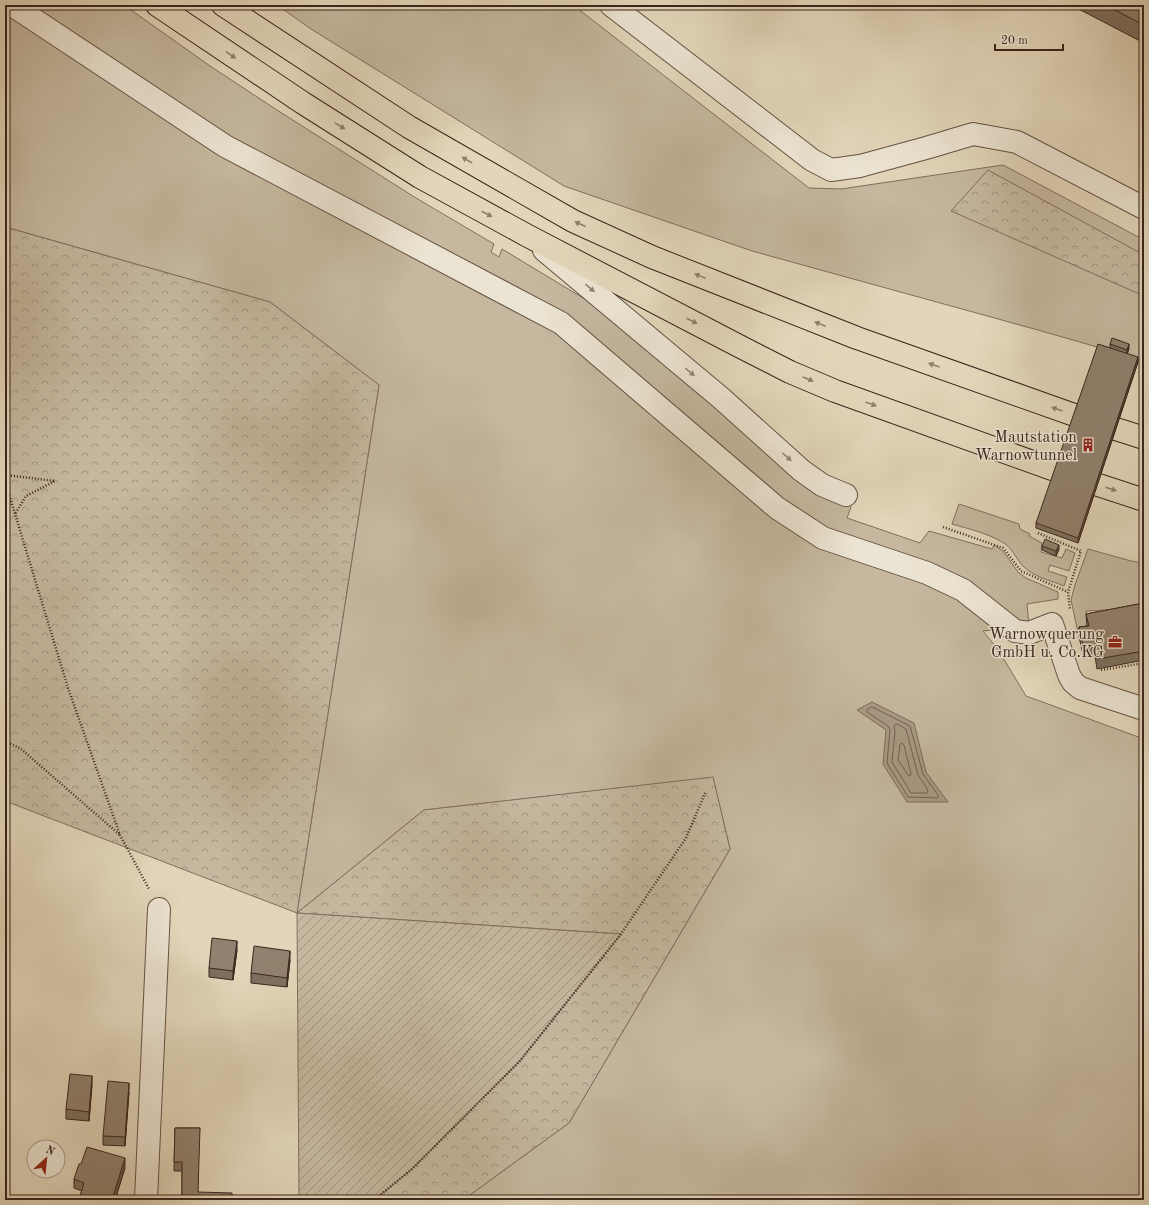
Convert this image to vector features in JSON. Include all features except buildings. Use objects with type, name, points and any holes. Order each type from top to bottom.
[{"type":"highway","points":[[157,5],[302,103],[420,177],[528,236],[790,372],[828,388],[1077,478],[1144,500]]},
{"type":"highway","points":[[223,5],[409,127],[573,221],[652,257],[857,338],[1094,422],[1144,438]]},
{"type":"lane","points":[[12,5],[225,146],[560,323],[777,508],[823,538],[927,573],[963,590],[1015,632],[1029,633],[1052,624],[1068,675],[1073,682],[1080,688],[1144,709]]},
{"type":"lane","points":[[611,5],[812,160],[831,170],[860,166],[973,134],[1018,142],[1144,208]]},
{"type":"lane","points":[[528,236],[721,398],[801,470],[822,485],[846,495]]},
{"type":"lane","points":[[146,1200],[159,909]]},
{"type":"path","points":[[5,475],[55,481],[26,496],[15,514]]},
{"type":"path","points":[[5,481],[68,688],[120,836],[159,909]]},
{"type":"path","points":[[943,527],[1003,548],[1021,571],[1068,592]]},
{"type":"path","points":[[1038,533],[1081,551],[1068,592],[1071,614]]},
{"type":"path","points":[[1099,671],[1144,663]]},
{"type":"path","points":[[5,741],[20,749],[120,836]]},
{"type":"path","points":[[374,1200],[412,1169],[519,1062],[621,934],[686,838],[706,791]]},
{"type":"green space","points":[[5,5],[124,5],[210,66],[280,112],[416,198],[494,244],[491,252],[499,257],[502,249],[593,304],[849,503],[851,507],[847,518],[920,543],[929,531],[992,549],[994,545],[1003,551],[1018,572],[1026,578],[1058,592],[1058,599],[1027,604],[1029,626],[983,631],[999,651],[1026,696],[1144,739],[1144,1200],[463,1200],[569,1123],[730,849],[713,778],[424,810],[297,913],[379,385],[270,302],[5,227]]},
{"type":"green space","points":[[277,5],[573,5],[809,188],[841,189],[1003,165],[1144,240],[1144,363],[1097,347],[1038,330],[752,251],[564,186],[311,29]]},
{"type":"green space","points":[[988,170],[1144,255],[1144,296],[951,211]]},
{"type":"green space","points":[[5,227],[270,302],[379,385],[297,913],[5,801]]},
{"type":"green space","points":[[959,504],[1019,524],[1020,529],[1042,543],[1041,552],[1062,558],[1066,549],[1075,553],[1069,571],[1050,565],[1048,571],[1067,577],[1064,586],[1036,575],[1026,569],[1011,549],[1002,542],[984,534],[952,524]]},
{"type":"green space","points":[[1088,549],[1131,561],[1144,563],[1144,608],[1086,611],[1089,635],[1079,637],[1071,600]]},
{"type":"green space","points":[[713,777],[730,849],[569,1123],[463,1200],[374,1200],[412,1169],[519,1062],[621,934],[297,913],[424,810]]},
{"type":"green space","points":[[297,913],[621,934],[519,1062],[412,1169],[374,1200],[299,1200]]},
{"type":"water","points":[[872,702],[914,723],[926,772],[948,802],[907,802],[883,764],[886,730],[857,710]]},
{"type":"place","name":"Mautstation Warnowtunnel","points":[[1088,445]]},
{"type":"place","name":"Warnowquerung GmbH u. Co.KG","points":[[1115,642]]}]
